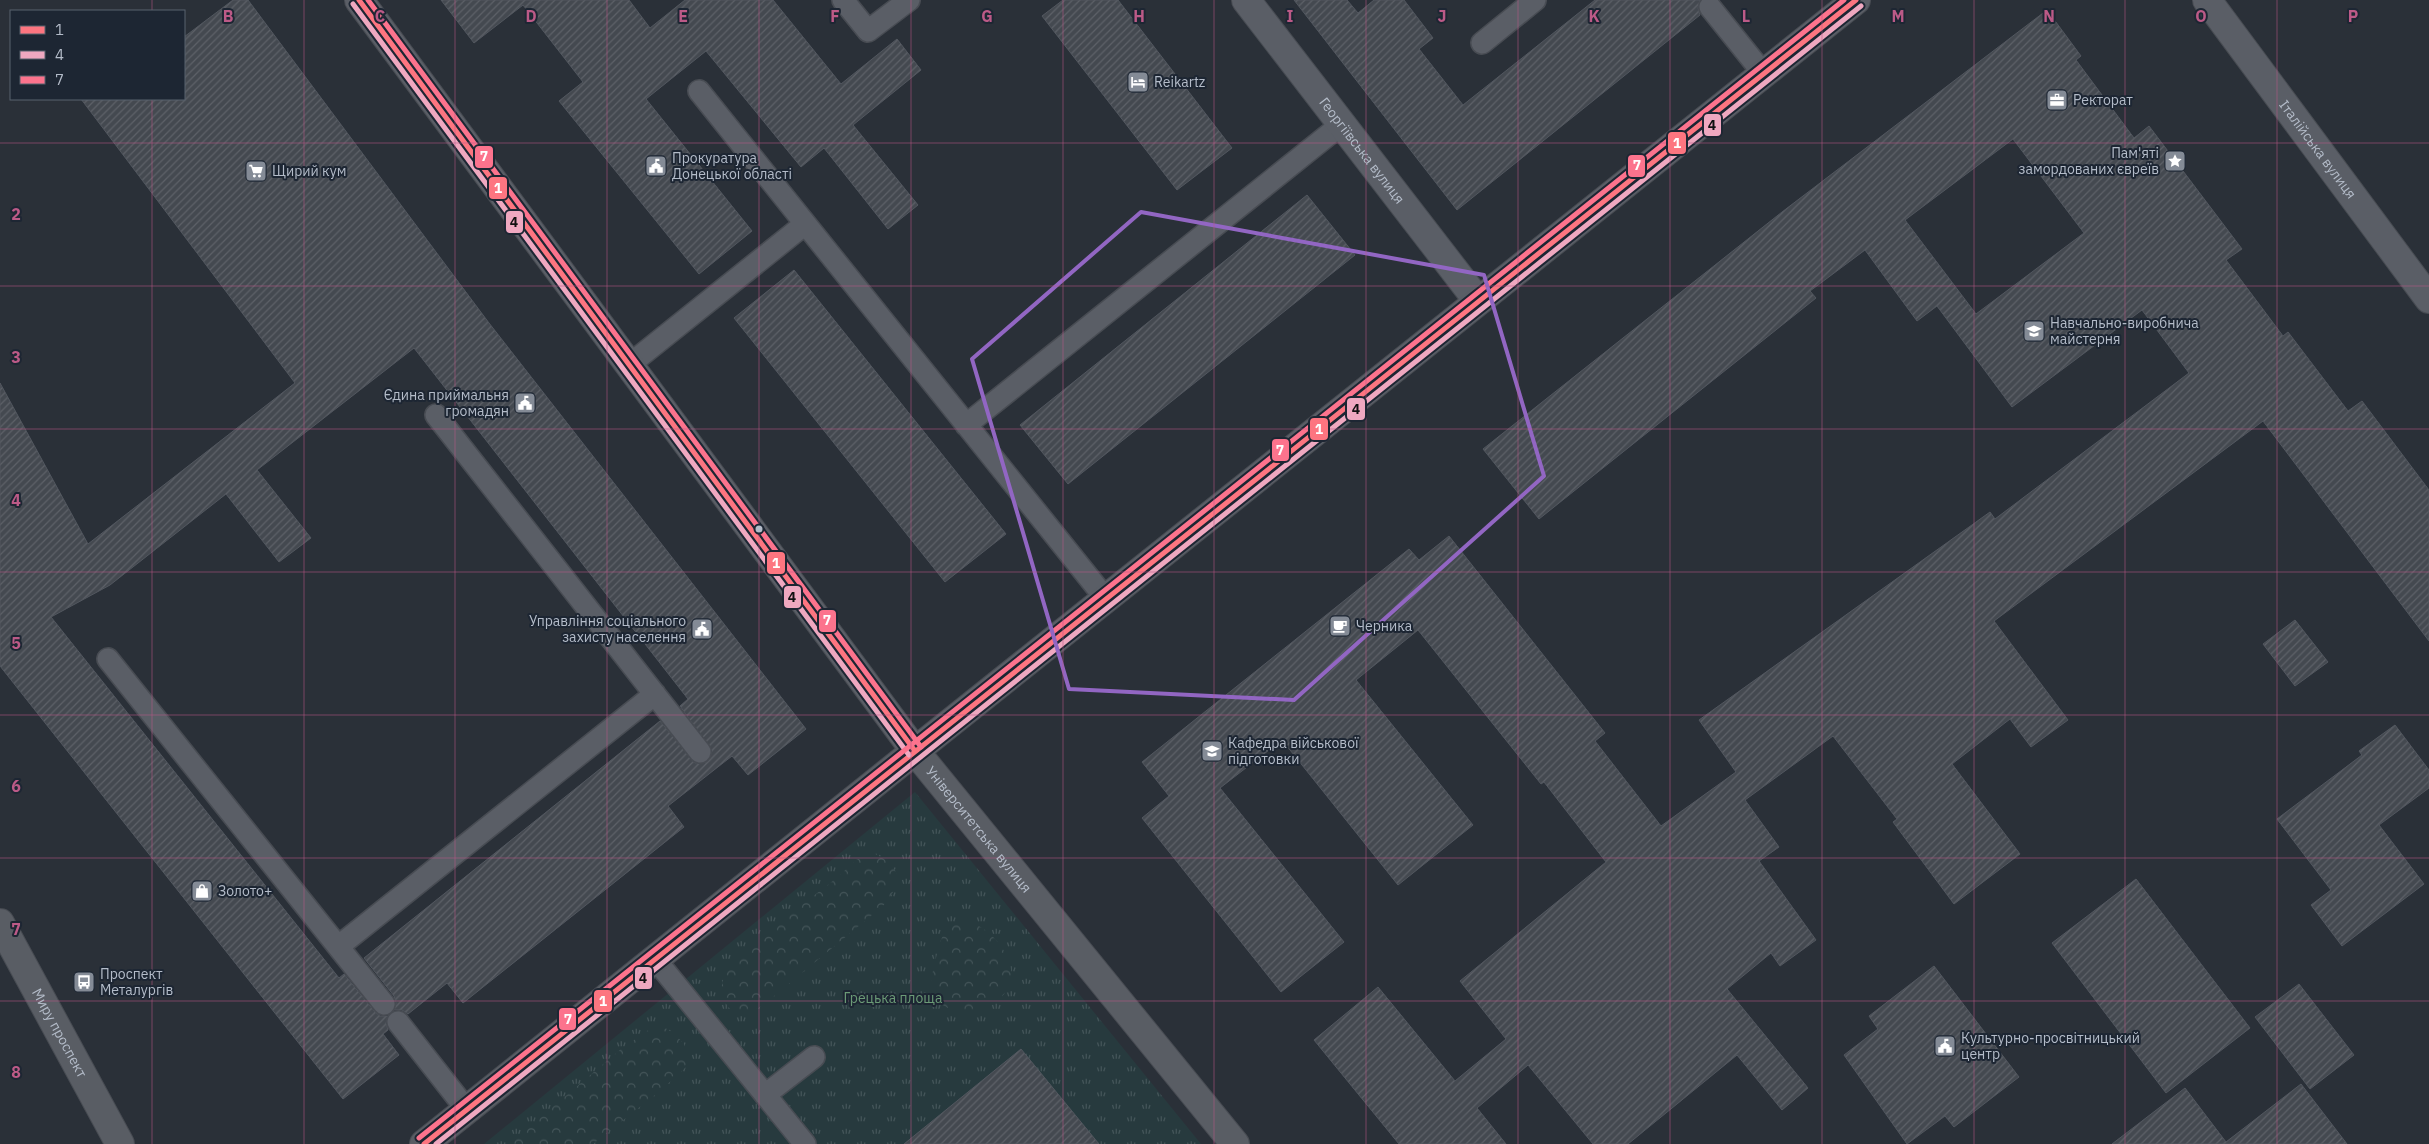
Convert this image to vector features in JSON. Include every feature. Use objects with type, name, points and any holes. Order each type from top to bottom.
[{"type":"main road","points":[[424,1144],[915,751]]},
{"type":"main road","name":"Університетська вулиця","points":[[915,751],[1235,1144]]},
{"type":"main road","name":"Миру проспект","points":[[0,922],[120,1144]]},
{"type":"street","name":"Університетська вулиця","points":[[359,0],[915,751]]},
{"type":"street","name":"Георгіївська вулиця","points":[[1246,0],[1478,301]]},
{"type":"street","points":[[915,751],[1856,0]]},
{"type":"street","name":"Італійська вулиця","points":[[2207,0],[2429,299]]},
{"type":"lane","points":[[843,0],[868,31],[909,0]]},
{"type":"lane","points":[[1482,42],[1535,0]]},
{"type":"lane","points":[[1710,7],[1763,73]]},
{"type":"lane","points":[[699,92],[1106,599]]},
{"type":"lane","points":[[966,425],[1342,124]]},
{"type":"lane","points":[[630,366],[805,224]]},
{"type":"lane","points":[[436,415],[700,752]]},
{"type":"lane","points":[[108,659],[384,1004]]},
{"type":"lane","points":[[339,946],[654,694]]},
{"type":"lane","points":[[655,959],[805,1144]]},
{"type":"lane","points":[[398,1022],[467,1110]]},
{"type":"lane","points":[[764,1094],[814,1057]]},
{"type":"highlighted area","points":[[1141,212],[1484,275],[1544,476],[1294,700],[1069,689],[972,359]]},
{"type":"green space","name":"Грецька площа","points":[[915,792],[1201,1144],[484,1144]]},
{"type":"green space","points":[[873,853],[890,864],[895,869],[897,876],[894,890],[883,906],[758,1008],[741,1014],[729,1008],[723,997],[722,983],[730,966],[741,954],[769,929],[824,888],[856,860]]},
{"type":"green space","points":[[959,920],[979,926],[998,942],[1005,952],[1011,973],[1010,984],[1005,993],[986,1007],[974,1010],[962,1011],[951,1009],[941,1004],[932,990],[935,961],[941,941],[947,929]]},
{"type":"green space","points":[[664,1028],[674,1033],[684,1044],[688,1057],[685,1068],[660,1091],[593,1144],[509,1144],[621,1049],[650,1029]]},
{"type":"building","points":[[233,0],[248,0],[489,323],[806,729],[748,775],[732,756],[668,806],[684,827],[463,1003],[447,983],[408,1014],[402,1010],[394,1010],[396,1003],[394,996],[364,958],[660,721],[695,763],[707,762],[712,751],[680,706],[688,699],[414,348],[257,470],[311,538],[279,562],[226,494],[110,585],[51,617],[339,978],[344,974],[375,1012],[380,1016],[388,1016],[386,1023],[388,1030],[383,1034],[399,1055],[343,1099],[0,666],[0,383],[88,544],[295,383],[82,100],[185,100],[185,36]]},
{"type":"building","points":[[441,0],[629,0],[650,28],[685,0],[773,0],[841,84],[897,39],[921,70],[853,125],[918,205],[888,229],[824,148],[801,167],[706,51],[646,99],[752,231],[699,274],[559,101],[583,82],[523,5],[474,43]]},
{"type":"building","points":[[1063,0],[1118,0],[1232,148],[1177,190],[1042,16]]},
{"type":"building","points":[[1294,0],[1347,0],[1358,13],[1374,0],[1404,0],[1433,38],[1419,49],[1463,105],[1595,0],[1700,0],[1698,8],[1700,15],[1457,210]]},
{"type":"building","points":[[2047,10],[2081,56],[2076,60],[2134,138],[2149,126],[2242,249],[2226,260],[2283,336],[2288,332],[2348,411],[2362,401],[2429,490],[2429,641],[2263,421],[1994,621],[2068,720],[2031,747],[2010,719],[1952,764],[2020,854],[1954,904],[1893,822],[1897,819],[1833,736],[1745,800],[1779,847],[1759,861],[1816,940],[1780,966],[1771,953],[1727,989],[1808,1088],[1782,1110],[1737,1055],[1628,1144],[1593,1144],[1528,1065],[1477,1108],[1506,1144],[1399,1144],[1314,1040],[1378,987],[1455,1081],[1506,1039],[1460,981],[1606,862],[1544,782],[1541,784],[1418,630],[1356,680],[1473,825],[1398,885],[1282,740],[1220,788],[1344,942],[1281,992],[1142,818],[1169,796],[1142,762],[1409,549],[1419,560],[1449,536],[1605,733],[1595,741],[1661,826],[1736,772],[1699,720],[1990,512],[1995,519],[2189,373],[2142,310],[2012,407],[1937,306],[1917,321],[1865,250],[1810,291],[1816,298],[1539,519],[1483,449],[1782,212]],"holes":[[[2013,139],[2084,233],[1976,314],[1905,220]]]},
{"type":"building","points":[[1307,195],[1355,255],[1068,484],[1020,425]]},
{"type":"building","points":[[794,270],[1006,534],[945,582],[734,318]]},
{"type":"building","points":[[2295,620],[2328,662],[2295,686],[2263,644]]},
{"type":"building","points":[[2395,725],[2429,770],[2429,788],[2379,825],[2424,884],[2342,946],[2311,905],[2331,890],[2277,819],[2362,755],[2359,751]]},
{"type":"building","points":[[2136,879],[2250,1028],[2166,1093],[2052,943]]},
{"type":"building","points":[[1934,966],[2019,1077],[1954,1127],[1945,1116],[1907,1144],[1844,1055],[1878,1029],[1869,1016]]},
{"type":"building","points":[[2299,984],[2354,1055],[2310,1089],[2255,1017]]},
{"type":"building","points":[[1021,1049],[1099,1144],[904,1144]]},
{"type":"building","points":[[2301,1084],[2347,1144],[2112,1144],[2185,1088],[2226,1142]]},
{"type":"transit line","name":"1","points":[[359,0],[915,751]]},
{"type":"transit line","name":"7","points":[[368,0],[921,747]]},
{"type":"transit line","name":"7","points":[[419,1138],[1844,0]]},
{"type":"transit line","name":"1","points":[[424,1144],[1856,0]]},
{"type":"transit line","name":"4","points":[[353,4],[909,755]]},
{"type":"transit line","name":"4","points":[[436,1144],[1861,6]]},
{"type":"place","name":"Reikartz","points":[[1138,82]]},
{"type":"place","name":"Ректорат","points":[[2057,100]]},
{"type":"place","name":"Пам'яті замордованих євреїв","points":[[2175,161]]},
{"type":"place","name":"Прокуратура Донецької області","points":[[656,166]]},
{"type":"place","name":"Щирий кум","points":[[256,171]]},
{"type":"place","name":"Навчально-виробнича майстерня","points":[[2034,331]]},
{"type":"place","name":"Єдина приймальня громадян","points":[[525,403]]},
{"type":"place","name":"Черника","points":[[1340,626]]},
{"type":"place","name":"Управління соціального захисту населення","points":[[702,629]]},
{"type":"place","name":"Кафедра військової підготовки","points":[[1212,751]]},
{"type":"place","name":"Золото+","points":[[202,891]]},
{"type":"place","name":"Проспект Металургів","points":[[84,982]]},
{"type":"place","name":"Культурно-просвітницький центр","points":[[1945,1046]]}]
